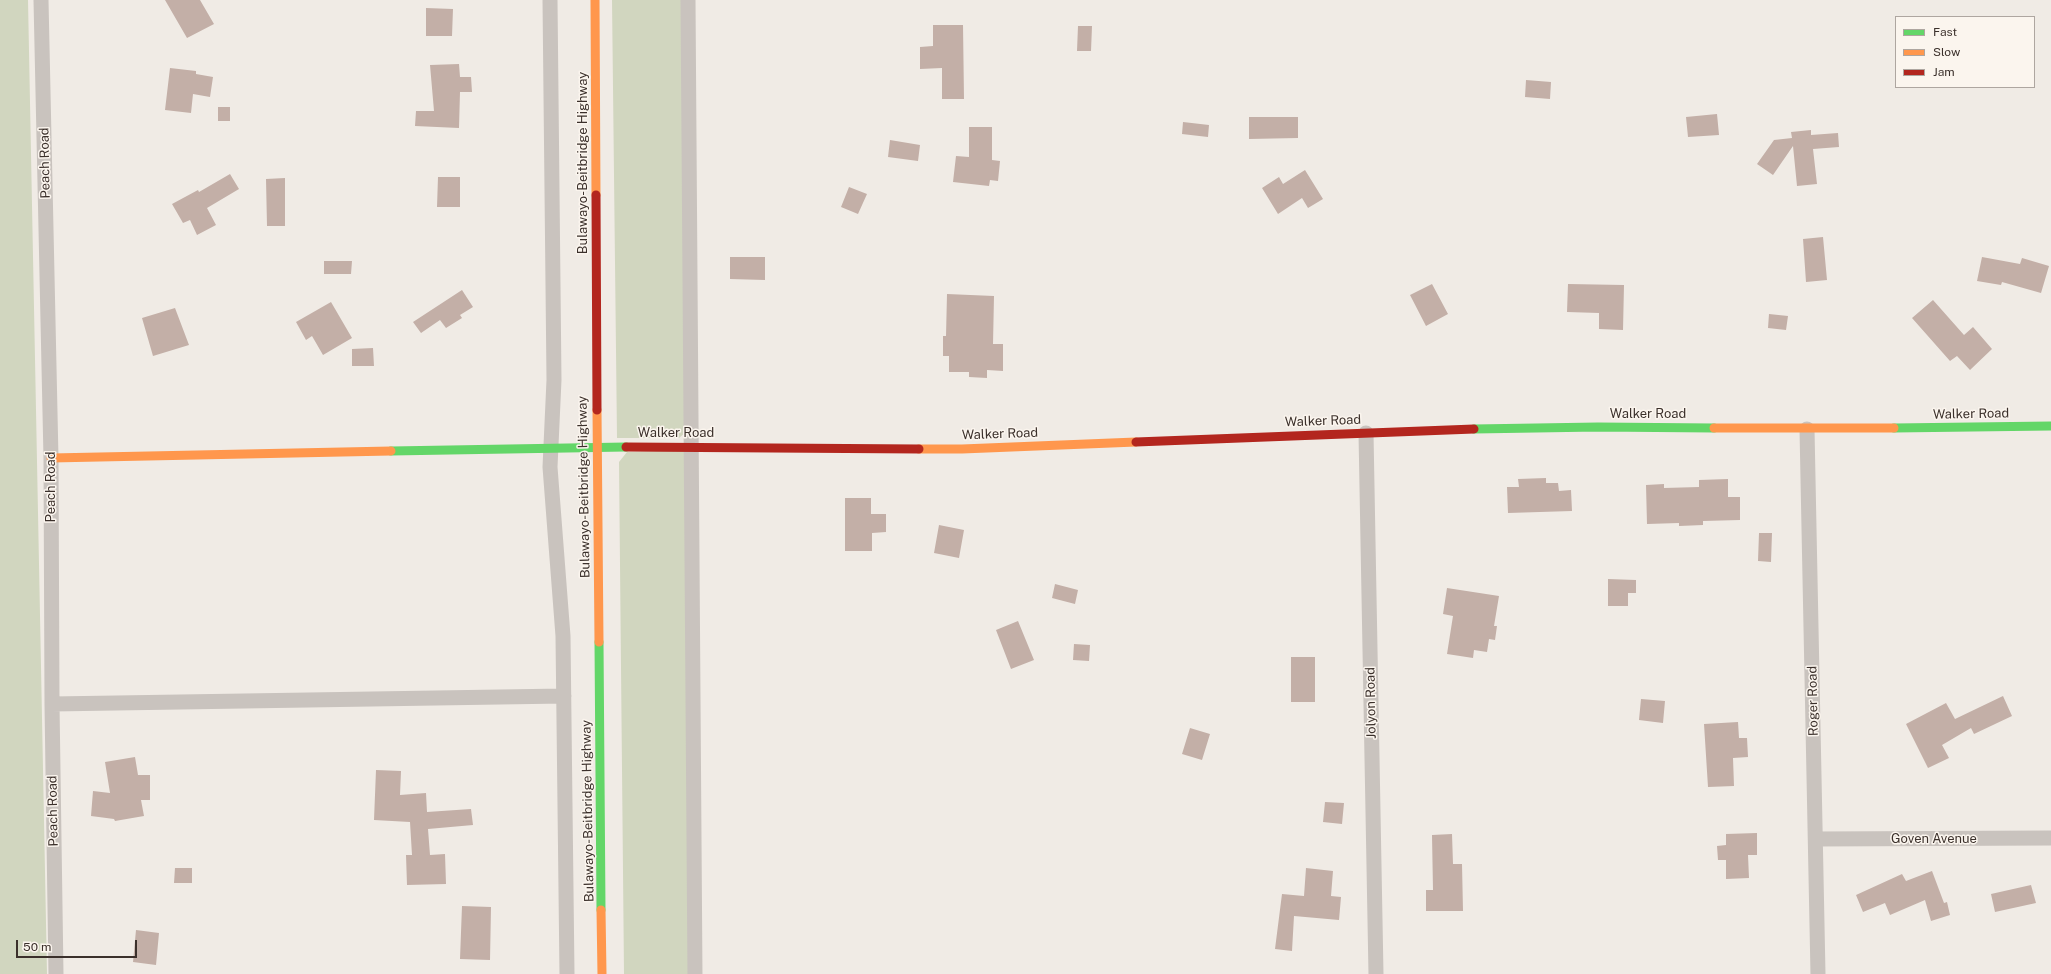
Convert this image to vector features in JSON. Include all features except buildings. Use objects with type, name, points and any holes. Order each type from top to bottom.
[{"type":"main road","name":"Bulawayo-Beitbridge Highway","points":[[595,0],[597,447],[602,974]]},
{"type":"main road","name":"Walker Road","points":[[51,458],[691,446],[962,449],[1366,433],[1598,427],[1807,429],[2051,426]]},
{"type":"street","name":"Peach Road","points":[[41,0],[51,458],[52,704],[56,974]]},
{"type":"street","points":[[550,0],[554,380],[551,486],[563,636],[567,974]]},
{"type":"street","points":[[688,0],[695,974]]},
{"type":"street","name":"Roger Road","points":[[1807,429],[1818,974]]},
{"type":"street","name":"Jolyon Road","points":[[1366,433],[1376,974]]},
{"type":"street","points":[[52,704],[564,696]]},
{"type":"street","name":"Goven Avenue","points":[[1816,839],[2051,838]]},
{"type":"green space","points":[[0,0],[28,0],[47,974],[0,974]]},
{"type":"green space","points":[[612,0],[682,0],[686,432],[679,438],[617,438]]},
{"type":"green space","points":[[687,450],[691,974],[624,974],[619,462],[627,452]]},
{"type":"traffic: fast","points":[[1894,428],[2051,426]]},
{"type":"traffic: fast","points":[[1474,429],[1598,427],[1714,428]]},
{"type":"traffic: fast","points":[[391,451],[626,447]]},
{"type":"traffic: fast","points":[[599,642],[601,910]]},
{"type":"traffic: slow","points":[[595,0],[596,195]]},
{"type":"traffic: slow","points":[[597,410],[599,642]]},
{"type":"traffic: slow","points":[[1714,428],[1894,428]]},
{"type":"traffic: slow","points":[[919,449],[962,449],[1136,442]]},
{"type":"traffic: slow","points":[[51,458],[391,451]]},
{"type":"traffic: slow","points":[[601,910],[602,974]]},
{"type":"traffic: jam","points":[[596,195],[597,410]]},
{"type":"traffic: jam","points":[[1136,442],[1474,429]]},
{"type":"traffic: jam","points":[[626,447],[919,449]]}]
